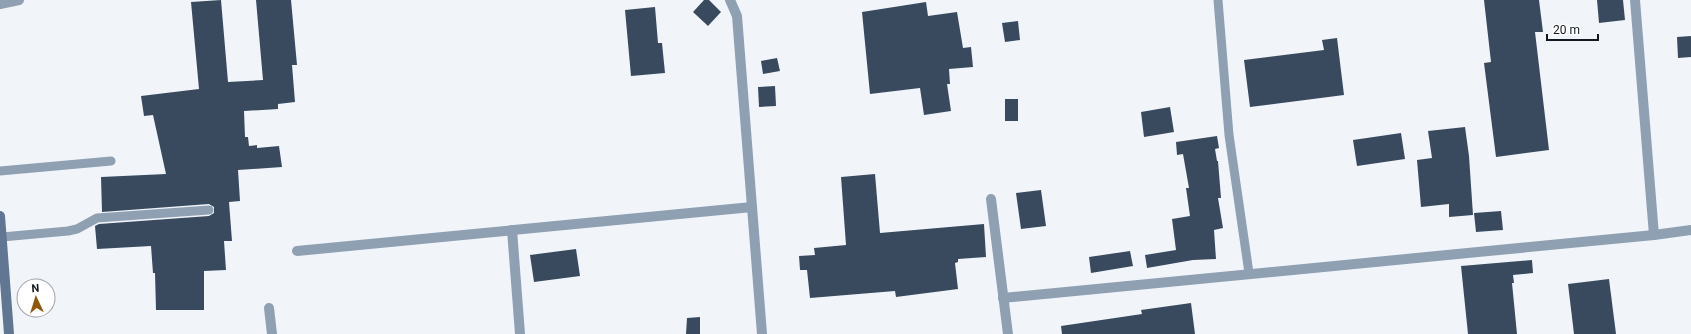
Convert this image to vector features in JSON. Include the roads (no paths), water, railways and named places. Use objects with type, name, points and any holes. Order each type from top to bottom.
[{"type":"main road","points":[[0,216],[4,311],[9,334]]},
{"type":"street","points":[[0,4],[19,0]]},
{"type":"street","points":[[730,0],[737,16],[762,334]]},
{"type":"street","points":[[1634,0],[1654,235]]},
{"type":"street","points":[[991,199],[1008,334]]},
{"type":"street","points":[[297,251],[752,207]]},
{"type":"street","points":[[512,230],[520,334]]},
{"type":"street","points":[[1003,298],[1654,235],[1691,230]]},
{"type":"street","points":[[269,308],[272,334]]},
{"type":"lane","points":[[1218,0],[1230,135],[1249,273]]},
{"type":"lane","points":[[0,171],[111,161]]},
{"type":"lane","points":[[2,238],[68,231],[77,229],[97,218],[209,210]]}]
